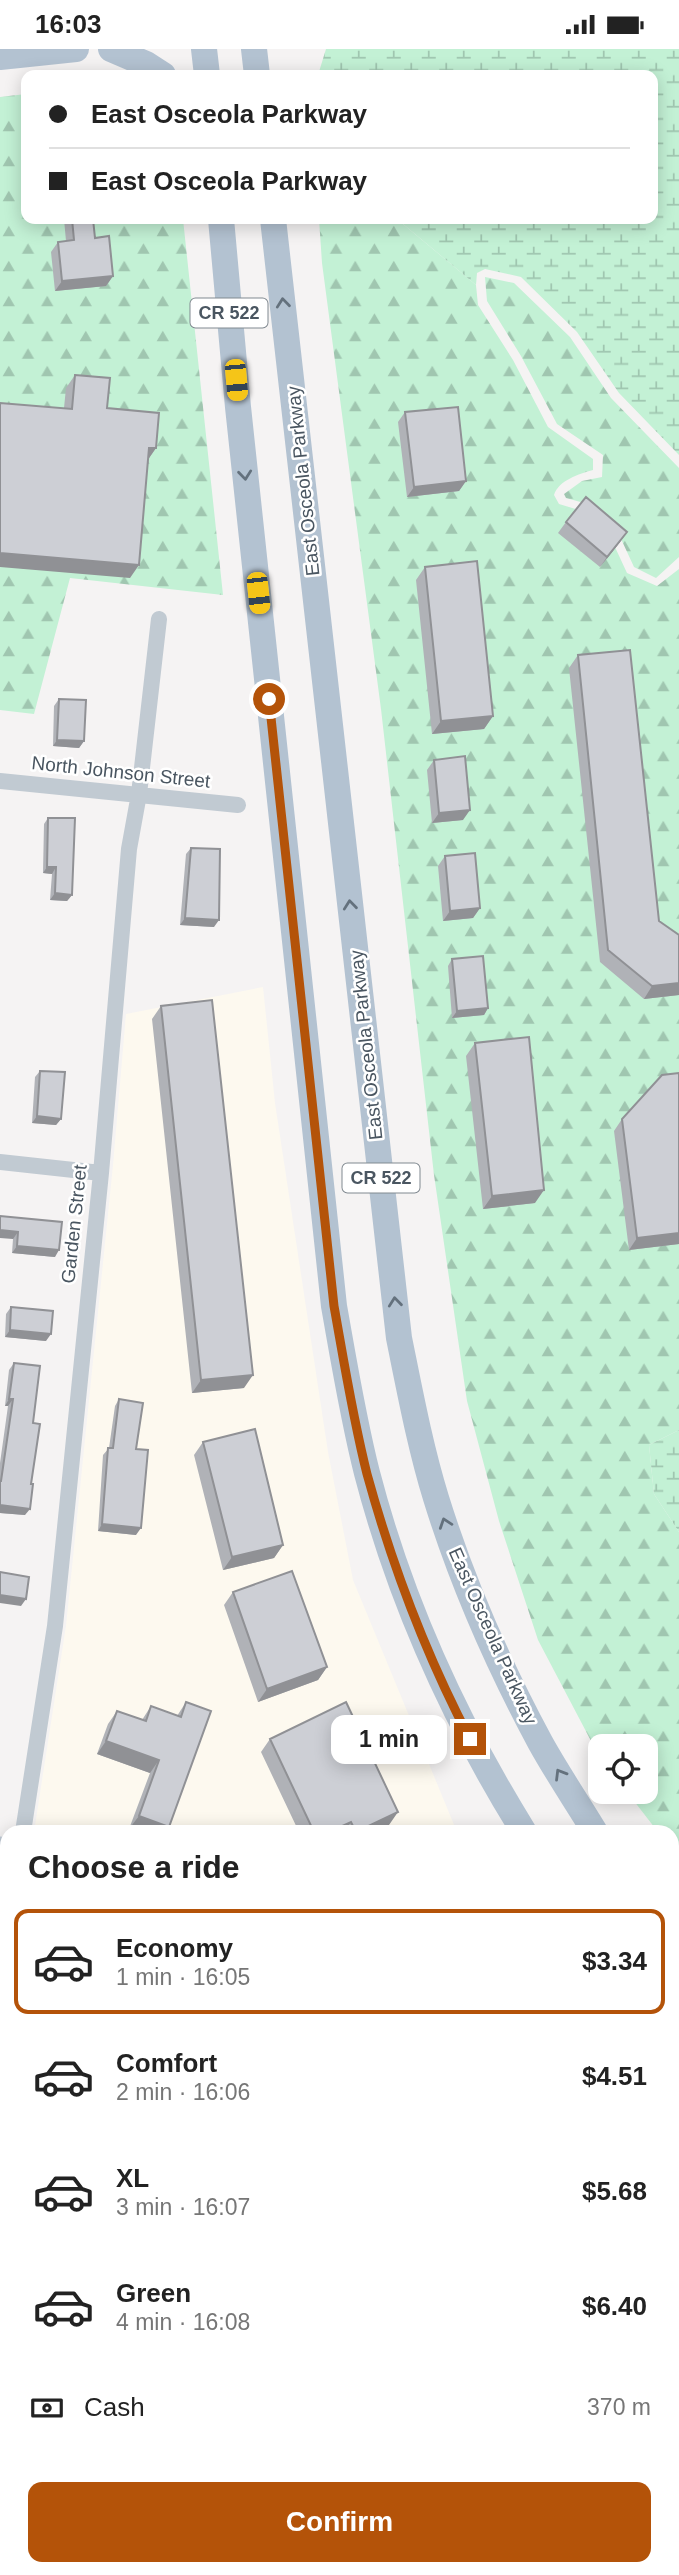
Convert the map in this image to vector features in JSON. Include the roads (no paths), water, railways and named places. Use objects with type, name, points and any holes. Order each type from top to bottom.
[{"type":"main road","points":[[0,57],[76,49]]},
{"type":"main road","points":[[111,49],[155,70]]},
{"type":"main road","points":[[204,49],[206,70]]},
{"type":"main road","points":[[254,49],[256,70]]},
{"type":"main road","name":"CR 522","points":[[221,224],[241,434],[334,1306],[350,1398],[367,1473],[405,1592],[459,1717],[520,1825]]},
{"type":"main road","name":"East Osceola Parkway","points":[[274,224],[399,1338],[415,1421],[436,1498],[462,1575],[493,1646],[541,1743],[591,1825]]},
{"type":"street","name":"Garden Street","points":[[24,1825],[55,1626],[101,1173],[129,849],[139,795],[159,618]]},
{"type":"street","name":"North Johnson Street","points":[[0,781],[238,805]]},
{"type":"street","points":[[0,1161],[101,1173]]}]
